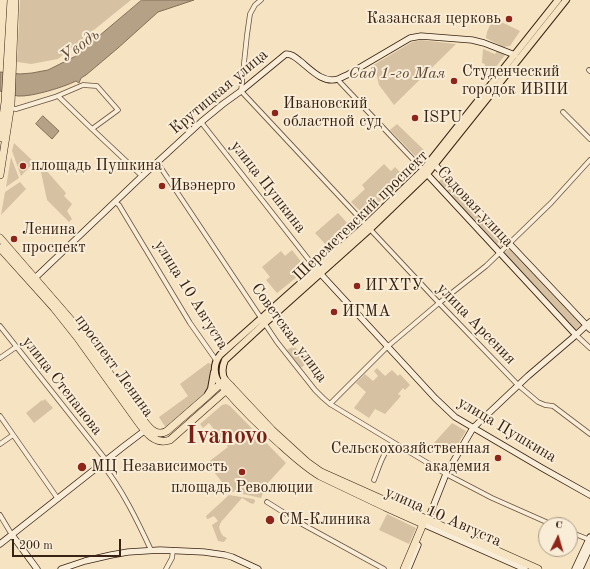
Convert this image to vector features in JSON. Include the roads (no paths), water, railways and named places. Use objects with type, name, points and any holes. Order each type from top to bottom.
[{"type":"highway","points":[[0,175],[9,105],[11,0]]},
{"type":"highway","points":[[10,62],[16,0]]},
{"type":"highway","points":[[0,138],[9,105]]},
{"type":"highway","name":"проспект Ленина","points":[[0,238],[72,321],[151,437],[158,440],[170,440],[228,388]]},
{"type":"highway","name":"проспект Ленина","points":[[0,248],[78,337],[147,429],[158,434],[164,433],[223,382]]},
{"type":"highway","name":"улица 10 Августа","points":[[223,382],[312,466],[321,472],[425,523]]},
{"type":"highway","name":"улица 10 Августа","points":[[228,388],[233,398],[265,431],[311,471],[346,489],[493,552],[538,569]]},
{"type":"highway","points":[[218,398],[227,396],[233,398]]},
{"type":"highway","points":[[404,569],[425,523]]},
{"type":"main road","name":"Шереметевский проспект","points":[[425,172],[435,165],[558,0]]},
{"type":"main road","name":"Шереметевский проспект","points":[[216,360],[220,355],[263,321],[368,227],[425,172],[517,57],[566,0]]},
{"type":"main road","name":"Шереметевский проспект","points":[[223,365],[225,360],[263,321]]},
{"type":"main road","name":"улица 10 Августа","points":[[216,360],[215,375],[223,382]]},
{"type":"main road","name":"улица 10 Августа","points":[[223,365],[223,382]]},
{"type":"main road","points":[[206,398],[211,389],[215,367]]},
{"type":"street","points":[[241,91],[250,14],[255,5],[261,0]]},
{"type":"street","points":[[338,80],[410,38],[421,36],[462,39],[484,43],[497,47],[517,57]]},
{"type":"street","name":"Крутицкая улица","points":[[35,278],[201,122],[286,54],[293,56],[320,77],[328,80],[338,80]]},
{"type":"street","name":"Садовая улица","points":[[338,80],[576,335]]},
{"type":"street","points":[[9,105],[16,109],[58,96],[83,85],[97,86],[118,110],[92,129]]},
{"type":"street","name":"улица Арсения","points":[[241,91],[439,303],[518,385],[538,402],[545,405],[554,406],[590,434]]},
{"type":"street","points":[[58,96],[142,176]]},
{"type":"street","points":[[563,112],[590,139]]},
{"type":"street","name":"улица Пушкина","points":[[201,122],[319,271],[435,398],[455,417],[590,495]]},
{"type":"street","points":[[330,404],[387,347],[486,266],[551,203],[590,160]]},
{"type":"street","name":"Советская улица","points":[[157,162],[263,321],[286,354],[315,390],[330,404],[446,474],[492,498],[538,518]]},
{"type":"street","name":"Садовая улица","points":[[435,165],[589,325]]},
{"type":"street","name":"улица 10 Августа","points":[[115,202],[122,211],[190,323],[216,360]]},
{"type":"street","points":[[408,569],[425,523],[446,474],[474,428],[518,385],[589,325]]},
{"type":"street","name":"улица Степанова","points":[[0,326],[104,462],[138,522],[151,550]]},
{"type":"street","points":[[576,335],[590,348]]},
{"type":"street","points":[[0,358],[16,347]]},
{"type":"street","points":[[0,416],[58,499]]},
{"type":"street","points":[[0,544],[147,429]]},
{"type":"street","points":[[0,444],[13,435]]},
{"type":"street","points":[[374,480],[389,447],[393,443]]},
{"type":"street","points":[[266,502],[302,524],[384,569]]},
{"type":"street","points":[[0,515],[12,535],[37,569]]},
{"type":"street","points":[[575,569],[590,539],[578,535]]},
{"type":"street","points":[[580,569],[590,547]]},
{"type":"street","points":[[61,569],[84,561],[106,556],[151,550],[173,550],[225,555],[258,569]]},
{"type":"street","points":[[166,569],[172,558],[173,550]]},
{"type":"street","name":"улица 10 Августа","points":[[493,552],[525,569]]},
{"type":"place","name":"Казанская церковь","points":[[509,19]]},
{"type":"place","name":"Студенческий городок ИВПИ","points":[[454,81]]},
{"type":"place","name":"Ивановский областной суд","points":[[275,113]]},
{"type":"place","name":"ISPU","points":[[415,118]]},
{"type":"place","name":"площадь Пушкина","points":[[23,166]]},
{"type":"place","name":"Ивэнерго","points":[[162,186]]},
{"type":"place","name":"Ленина проспект","points":[[14,239]]},
{"type":"place","name":"ИГХТУ","points":[[357,286]]},
{"type":"place","name":"ИГМА","points":[[334,312]]},
{"type":"place","name":"Сельскохозяйственная академия","points":[[498,458]]},
{"type":"place","name":"МЦ Независимость","points":[[82,467]]},
{"type":"place","name":"площадь Революции","points":[[242,472]]},
{"type":"place","name":"СМ-Клиника","points":[[270,520]]},
{"type":"district","name":"Ivanovo","points":[[227,437]]},
{"type":"water label","name":"Уводь","points":[[80,46]]},
{"type":"park label","name":"Сад 1-го Мая","points":[[397,74]]}]
